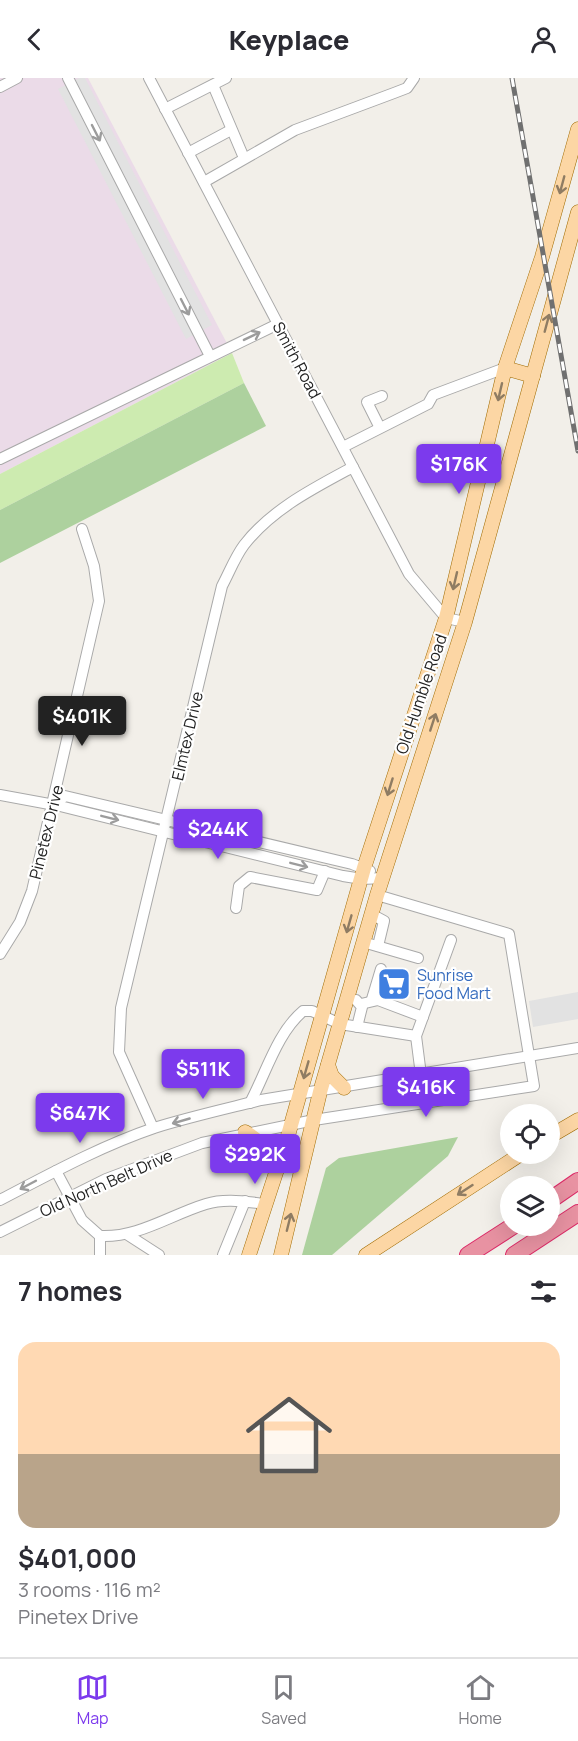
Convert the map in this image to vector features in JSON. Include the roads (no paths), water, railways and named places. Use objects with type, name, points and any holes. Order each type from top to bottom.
[{"type":"highway","points":[[560,1195],[578,1183]]},
{"type":"highway","points":[[520,1251],[578,1213]]},
{"type":"highway","points":[[520,1251],[578,1218]]},
{"type":"highway","points":[[468,1255],[500,1234]]},
{"type":"main road","name":"Old Humble Road","points":[[249,1255],[291,1124],[403,744],[446,618],[505,368],[542,257],[578,129]]},
{"type":"main road","name":"Old Humble Road","points":[[282,1253],[320,1092],[371,914],[465,622],[578,212]]},
{"type":"main road","points":[[505,368],[533,376]]},
{"type":"main road","points":[[494,417],[520,424]]},
{"type":"main road","points":[[403,744],[423,751]]},
{"type":"main road","points":[[328,1065],[332,1076],[344,1088]]},
{"type":"main road","points":[[560,1131],[578,1120]]},
{"type":"main road","points":[[245,1132],[261,1142],[270,1152],[276,1171]]},
{"type":"main road","points":[[366,1255],[506,1164]]},
{"type":"street","points":[[0,87],[17,78]]},
{"type":"street","points":[[68,78],[210,356]]},
{"type":"street","name":"Smith Road","points":[[149,78],[409,574],[446,618]]},
{"type":"street","points":[[165,109],[226,78]]},
{"type":"street","points":[[204,183],[295,130],[407,88],[414,78]]},
{"type":"street","points":[[213,85],[244,158]]},
{"type":"street","points":[[188,153],[231,130]]},
{"type":"street","points":[[0,459],[278,324]]},
{"type":"street","points":[[343,447],[379,426],[386,426],[428,404],[433,395],[505,368]]},
{"type":"street","points":[[379,426],[367,402],[382,396]]},
{"type":"street","name":"Elmtex Drive","points":[[153,1128],[119,1052],[121,1008],[222,586],[243,546],[277,512],[300,495],[353,467]]},
{"type":"street","name":"Pinetex Drive","points":[[0,954],[20,922],[32,891],[99,601],[94,566],[82,529]]},
{"type":"street","points":[[446,618],[465,622]]},
{"type":"street","points":[[0,795],[53,806],[65,796],[268,857],[325,871],[363,874]]},
{"type":"street","points":[[166,827],[271,845],[363,874],[383,878]]},
{"type":"street","points":[[264,878],[271,845]]},
{"type":"street","points":[[236,908],[239,886],[244,879],[264,878],[317,890],[325,871]]},
{"type":"street","points":[[377,895],[509,934],[529,1057]]},
{"type":"street","points":[[371,914],[384,921],[378,946]]},
{"type":"street","points":[[421,1075],[416,1036],[452,940]]},
{"type":"street","points":[[363,942],[418,958]]},
{"type":"street","points":[[372,999],[381,969]]},
{"type":"street","points":[[349,994],[361,1004]]},
{"type":"street","points":[[361,1004],[372,999],[423,1017]]},
{"type":"street","points":[[357,1027],[361,1004]]},
{"type":"street","points":[[250,1103],[295,1017],[303,1011],[340,1024],[416,1036]]},
{"type":"street","name":"Old North Belt Drive","points":[[0,1200],[56,1171],[153,1128],[250,1103],[578,1048]]},
{"type":"street","name":"Old North Belt Drive","points":[[0,1232],[70,1197],[165,1155],[245,1132],[534,1086],[529,1057]]},
{"type":"street","points":[[56,1171],[82,1220],[100,1236],[128,1235],[207,1203],[244,1201],[266,1204]]},
{"type":"street","points":[[223,1255],[244,1201]]},
{"type":"street","points":[[128,1235],[159,1255]]},
{"type":"street","points":[[100,1236],[100,1255]]},
{"type":"railway","points":[[512,78],[578,451]]},
{"type":"place","name":"Sunrise Food Mart","points":[[394,984]]}]
